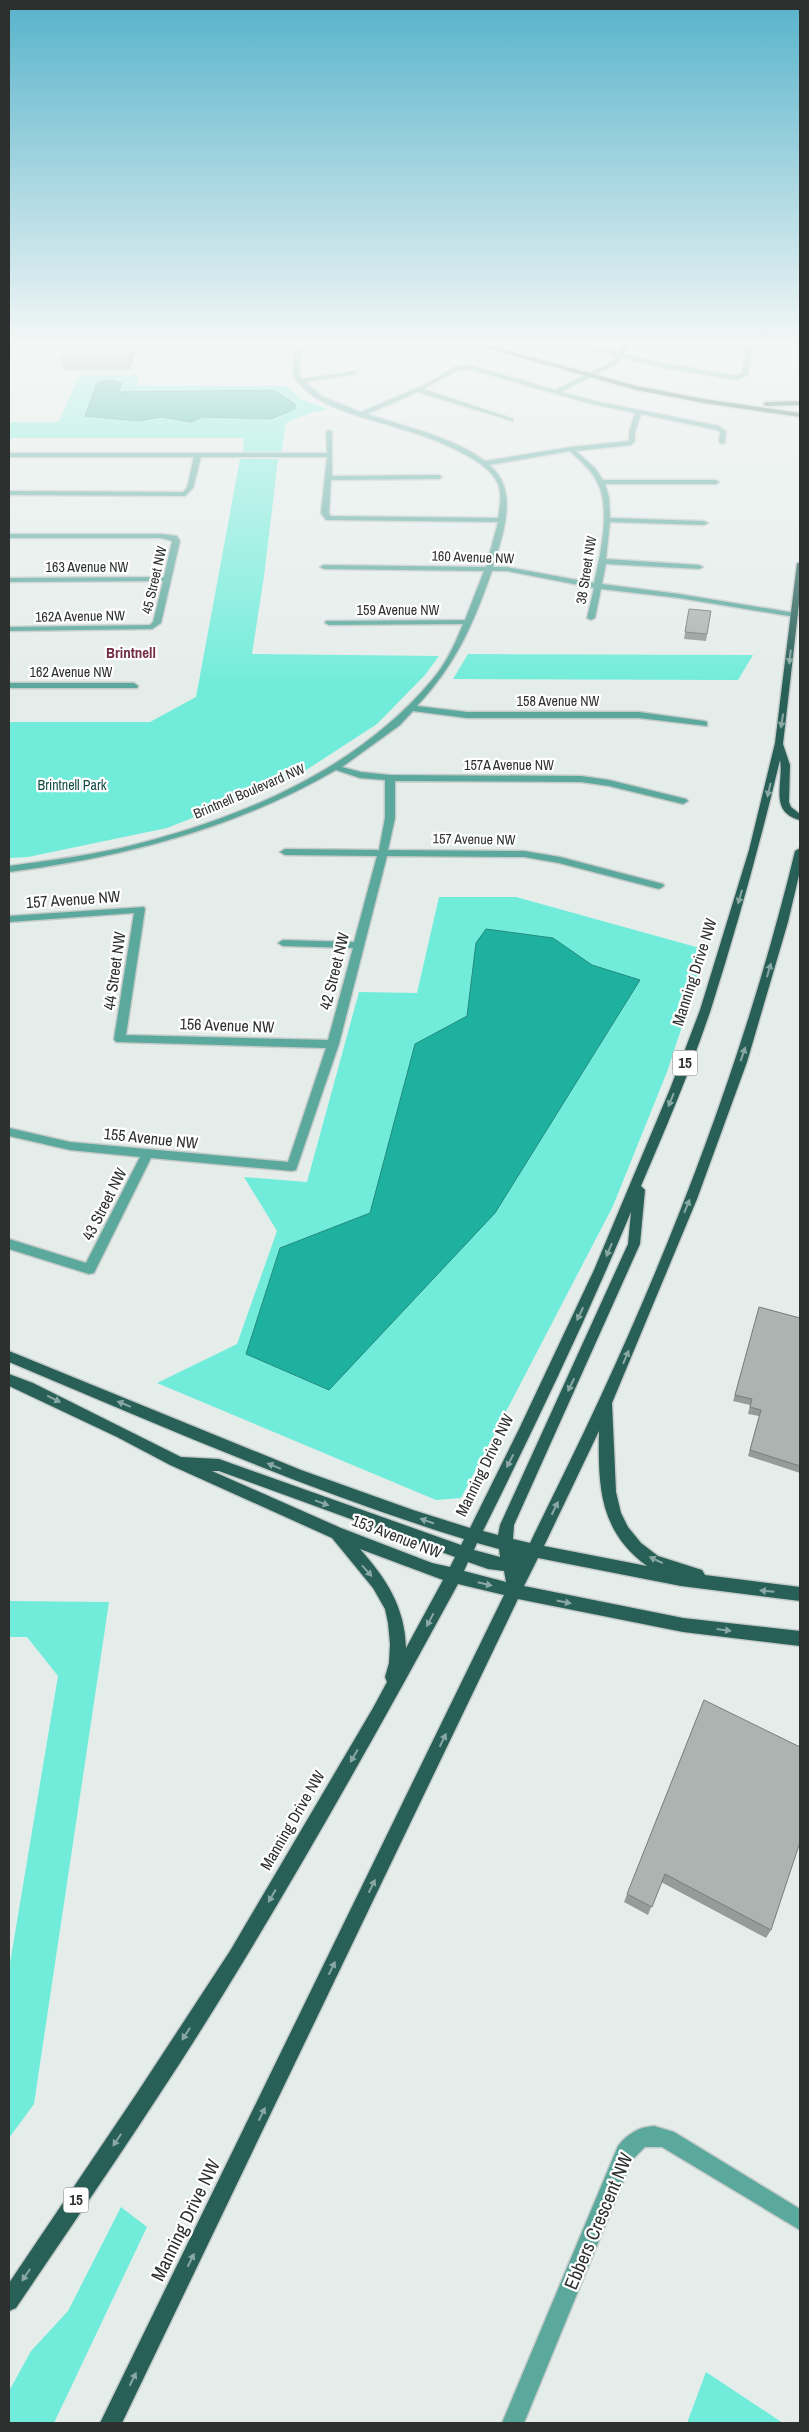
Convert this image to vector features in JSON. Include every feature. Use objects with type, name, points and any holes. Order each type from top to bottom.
[{"type":"main road","name":"Manning Drive NW","points":[[9,2301],[144,2100],[236,1957],[379,1714],[453,1577],[526,1429],[600,1270],[640,1175],[704,1010],[754,850],[779,743],[798,612],[800,565]]},
{"type":"main road","points":[[779,743],[786,766],[784,803],[788,811],[800,817]]},
{"type":"main road","name":"Manning Drive NW","points":[[111,2423],[516,1591],[606,1402],[642,1321],[721,1119],[756,1017],[793,884],[800,851]]},
{"type":"main road","points":[[793,884],[800,873]]},
{"type":"main road","points":[[516,1591],[505,1544],[507,1525],[602,1320],[634,1244],[640,1175]]},
{"type":"main road","name":"153 Avenue NW","points":[[9,1356],[353,1496],[473,1536],[534,1552],[735,1588],[800,1594]]},
{"type":"main road","name":"153 Avenue NW","points":[[9,1380],[28,1387],[88,1416],[175,1461],[336,1534],[453,1577],[683,1625],[800,1639]]},
{"type":"main road","points":[[606,1402],[606,1472],[617,1520],[630,1541],[654,1561],[735,1588]]},
{"type":"main road","points":[[175,1461],[219,1466],[488,1562],[510,1565],[534,1552]]},
{"type":"main road","points":[[336,1534],[385,1592],[392,1604],[396,1617],[398,1649],[396,1670],[379,1714]]},
{"type":"street","points":[[9,492],[185,494],[190,488],[197,458]]},
{"type":"street","points":[[330,458],[325,513],[329,518],[500,520]]},
{"type":"street","name":"Brintnell Boulevard NW","points":[[9,869],[90,857],[174,836],[268,801],[334,767],[380,736],[412,708],[444,670],[454,653],[489,568],[505,503],[502,483],[486,463],[478,458]]},
{"type":"street","points":[[486,463],[513,458]]},
{"type":"street","name":"38 Street NW","points":[[580,458],[601,482],[607,502],[601,561],[591,618]]},
{"type":"street","points":[[328,478],[439,478]]},
{"type":"street","points":[[601,482],[716,482]]},
{"type":"street","points":[[606,520],[704,523]]},
{"type":"street","name":"45 Street NW","points":[[9,536],[161,536],[174,538],[176,541],[157,624],[152,627]]},
{"type":"street","points":[[601,561],[699,567]]},
{"type":"street","name":"160 Avenue NW","points":[[324,568],[489,568],[516,570],[597,586],[798,612]]},
{"type":"street","name":"163 Avenue NW","points":[[9,580],[166,579]]},
{"type":"street","name":"159 Avenue NW","points":[[329,623],[467,622]]},
{"type":"street","name":"162A Avenue NW","points":[[9,629],[152,627]]},
{"type":"street","name":"162 Avenue NW","points":[[9,686],[134,686]]},
{"type":"street","name":"158 Avenue NW","points":[[412,708],[477,715],[646,715],[704,724]]},
{"type":"street","name":"157A Avenue NW","points":[[334,767],[360,775],[390,778],[581,779],[609,783],[683,801]]},
{"type":"street","name":"42 Street NW","points":[[292,1167],[333,1044],[357,944],[383,852],[390,818],[390,778]]},
{"type":"street","name":"157 Avenue NW","points":[[286,852],[524,854],[560,860],[659,886]]},
{"type":"street","name":"157 Avenue NW","points":[[9,919],[140,909]]},
{"type":"street","name":"44 Street NW","points":[[120,1039],[140,909]]},
{"type":"street","points":[[283,943],[357,944]]},
{"type":"street","name":"156 Avenue NW","points":[[120,1039],[333,1044]]},
{"type":"street","name":"155 Avenue NW","points":[[9,1132],[70,1146],[147,1155],[292,1167]]},
{"type":"street","name":"43 Street NW","points":[[9,1244],[89,1269],[147,1155]]},
{"type":"street","name":"Ebbers Crescent NW","points":[[513,2423],[625,2153],[640,2138],[658,2135],[667,2139],[800,2220]]},
{"type":"green space","name":"Brintnell Park","points":[[240,459],[278,459],[264,576],[252,654],[439,656],[425,675],[377,724],[297,776],[167,828],[28,857],[9,858],[9,722],[150,722],[196,697]]},
{"type":"green space","points":[[468,654],[753,655],[738,680],[453,679]]},
{"type":"green space","points":[[439,897],[516,897],[707,950],[667,1072],[613,1206],[461,1498],[436,1500],[157,1383],[237,1344],[277,1231],[244,1177],[307,1182],[359,992],[417,993]]},
{"type":"green space","points":[[9,1601],[109,1602],[34,2104],[9,2138],[9,1969],[58,1676],[27,1637],[9,1637]]},
{"type":"green space","points":[[121,2207],[147,2227],[54,2423],[9,2423],[9,2391],[31,2351],[68,2311]]},
{"type":"green space","points":[[706,2372],[783,2423],[687,2423]]},
{"type":"shaded area","points":[[486,929],[553,938],[592,965],[640,980],[495,1213],[329,1390],[246,1354],[280,1248],[370,1213],[415,1044],[467,1016],[476,943]]},
{"type":"building","points":[[689,609],[711,611],[707,634],[685,632]]},
{"type":"building","points":[[759,1307],[800,1318],[800,1466],[750,1450],[761,1410],[750,1407],[752,1399],[735,1395]]},
{"type":"building","points":[[704,1700],[800,1747],[800,1842],[771,1930],[665,1874],[652,1907],[627,1894]]},
{"type":"district","name":"Brintnell","points":[[131,653]]}]
